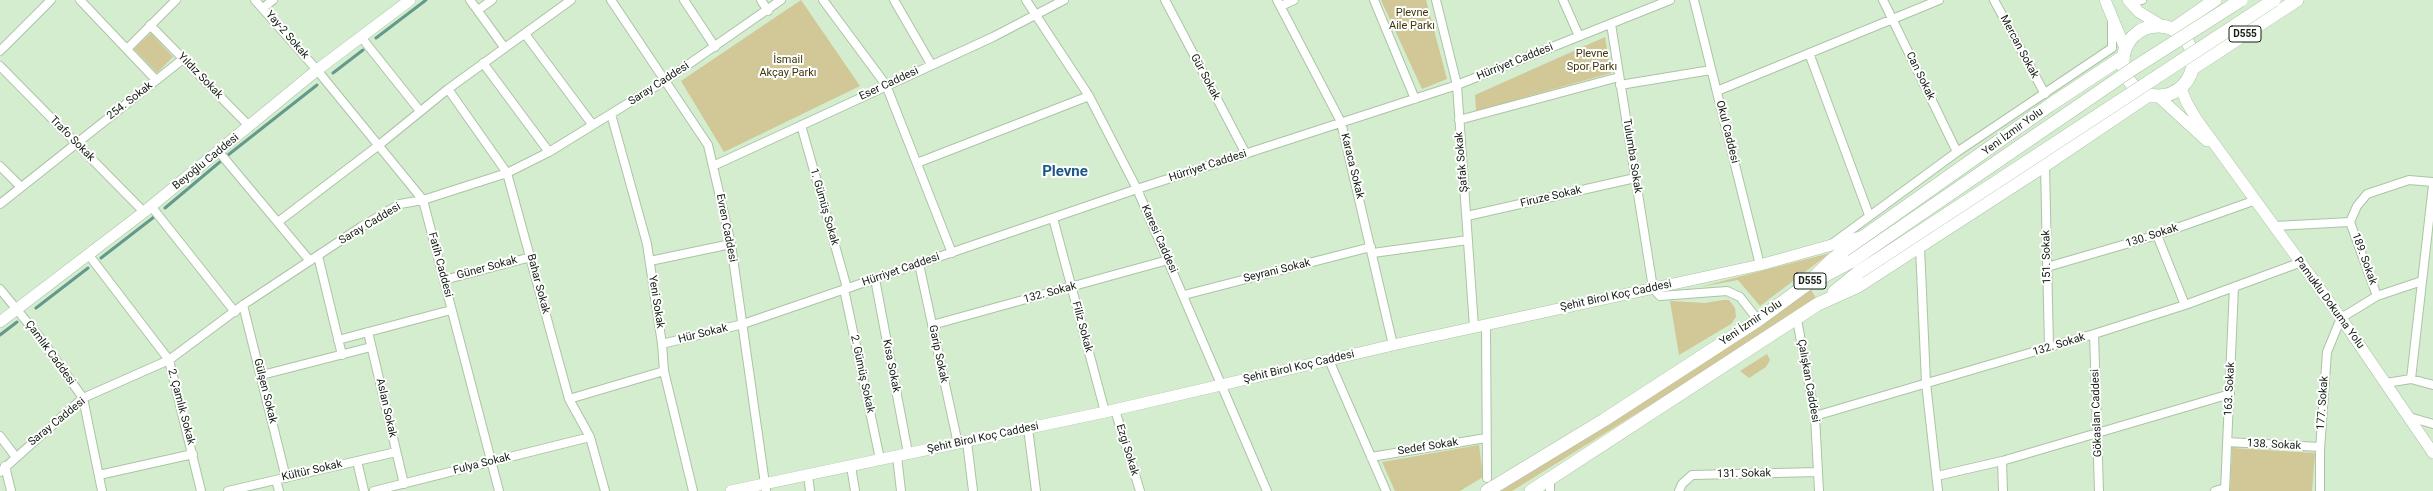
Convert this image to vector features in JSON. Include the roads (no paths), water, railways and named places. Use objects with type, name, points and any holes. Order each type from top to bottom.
[{"type":"highway","points":[[2167,28],[2215,0]]},
{"type":"highway","name":"Yeni İzmir Yolu","points":[[1487,491],[1604,420],[1758,320],[1806,285],[1852,260],[2134,68],[2241,0]]},
{"type":"highway","name":"D555","points":[[1818,304],[1859,272],[2274,0]]},
{"type":"highway","name":"D555","points":[[2193,68],[2297,0]]},
{"type":"highway","points":[[2150,27],[2167,28],[2182,35],[2189,44],[2193,56],[2193,68],[2189,79],[2181,89],[2171,95],[2153,96],[2136,90],[2128,82],[2124,71],[2124,52],[2131,38],[2139,31],[2150,27]]},
{"type":"highway","name":"Yeni İzmir Yolu","points":[[1806,285],[1833,259],[2124,52]]},
{"type":"highway","name":"Yeni İzmir Yolu","points":[[1531,491],[1550,485],[1622,431],[1797,320],[1818,304],[1858,286],[2153,96]]},
{"type":"main road","name":"Beyoğlu Caddesi","points":[[0,322],[219,152],[317,70],[410,0]]},
{"type":"main road","points":[[2104,0],[2112,13],[2124,52]]},
{"type":"main road","points":[[2130,2],[2140,12],[2167,28]]},
{"type":"main road","points":[[2181,89],[2186,103],[2223,155]]},
{"type":"main road","points":[[2153,96],[2223,155]]},
{"type":"main road","name":"Pamuklu Dokuma Yolu","points":[[2223,155],[2275,226],[2299,263],[2341,318],[2433,453]]},
{"type":"main road","name":"Şehit Birol Koç Caddesi","points":[[731,491],[766,488],[808,475],[1110,411],[1393,345],[1760,265],[1866,235]]},
{"type":"street","points":[[0,51],[51,0]]},
{"type":"street","points":[[80,0],[156,80]]},
{"type":"street","points":[[127,49],[176,0]]},
{"type":"street","name":"Yay-2 Sokak","points":[[255,0],[317,70]]},
{"type":"street","points":[[263,8],[272,0]]},
{"type":"street","points":[[470,0],[504,47]]},
{"type":"street","points":[[478,10],[492,0]]},
{"type":"street","points":[[278,222],[379,145],[448,89],[570,0]]},
{"type":"street","name":"Evren Caddesi","points":[[611,0],[666,80],[708,145],[731,244],[766,488]]},
{"type":"street","points":[[684,0],[715,47]]},
{"type":"street","points":[[761,0],[768,11]]},
{"type":"street","name":"Saray Caddesi","points":[[3,469],[15,456],[83,398],[169,360],[243,305],[400,204],[423,200],[507,173],[549,152],[592,124],[666,80],[768,11],[781,0]]},
{"type":"street","points":[[823,0],[886,85],[952,252]]},
{"type":"street","points":[[894,0],[932,64]]},
{"type":"street","name":"Karesi Caddesi","points":[[1026,0],[1037,14],[1089,96],[1137,189],[1184,295],[1267,491]]},
{"type":"street","name":"Eser Caddesi","points":[[713,166],[932,64],[1064,0]]},
{"type":"street","name":"Gür Sokak","points":[[1165,0],[1246,154]]},
{"type":"street","points":[[1279,3],[1294,0]]},
{"type":"street","points":[[1374,0],[1415,99]]},
{"type":"street","name":"Şafak Sokak","points":[[1436,0],[1457,85],[1474,327]]},
{"type":"street","points":[[1563,0],[1579,36]]},
{"type":"street","name":"Hürriyet Caddesi","points":[[743,324],[1137,189],[1457,85],[1670,0]]},
{"type":"street","name":"Okul Caddesi","points":[[1694,0],[1760,265]]},
{"type":"street","name":"Can Sokak","points":[[1883,0],[1958,152]]},
{"type":"street","points":[[1717,91],[1939,0]]},
{"type":"street","name":"Mercan Sokak","points":[[1994,0],[2045,94]]},
{"type":"street","points":[[2130,2],[2142,0]]},
{"type":"street","name":"Karaca Sokak","points":[[1279,3],[1342,122],[1393,345]]},
{"type":"street","points":[[1831,244],[1958,152],[2112,48],[2112,13]]},
{"type":"street","name":"Tulumba Sokak","points":[[1610,24],[1653,288]]},
{"type":"street","name":"Yıldız Sokak","points":[[150,25],[250,127]]},
{"type":"street","points":[[525,34],[592,124]]},
{"type":"street","points":[[361,37],[420,111]]},
{"type":"street","points":[[1809,53],[1869,215]]},
{"type":"street","name":"254. Sokak","points":[[0,204],[183,59]]},
{"type":"street","points":[[483,63],[549,152]]},
{"type":"street","name":"Trafo Sokak","points":[[0,66],[147,209]]},
{"type":"street","name":"Fatih Caddesi","points":[[317,70],[423,200],[499,491]]},
{"type":"street","points":[[1459,120],[1620,81],[1712,70]]},
{"type":"street","name":"Bahar Sokak","points":[[448,89],[507,173],[568,398],[590,436],[605,491]]},
{"type":"street","points":[[916,163],[1089,96]]},
{"type":"street","name":"Yeni Sokak","points":[[611,114],[647,244],[662,344],[664,371],[693,491]]},
{"type":"street","name":"1. Gümüş Sokak","points":[[801,125],[846,289]]},
{"type":"street","points":[[219,152],[310,261]]},
{"type":"street","name":"151. Sokak","points":[[2045,165],[2048,348]]},
{"type":"street","points":[[0,166],[21,187]]},
{"type":"street","name":"Firuze Sokak","points":[[1467,216],[1635,178]]},
{"type":"street","points":[[2275,226],[2350,222],[2357,206],[2367,194],[2409,180],[2433,183],[2431,220],[2422,281],[2411,379]]},
{"type":"street","name":"130. Sokak","points":[[2047,267],[2157,236],[2256,200]]},
{"type":"street","points":[[147,209],[235,312]]},
{"type":"street","name":"Filiz Sokak","points":[[1054,218],[1072,286],[1110,411]]},
{"type":"street","name":"189. Sokak","points":[[2350,222],[2377,296]]},
{"type":"street","points":[[2157,236],[2185,305]]},
{"type":"street","name":"Seyrani Sokak","points":[[1184,295],[1372,250],[1468,240]]},
{"type":"street","points":[[650,261],[731,244]]},
{"type":"street","points":[[1920,247],[1926,383],[1938,491]]},
{"type":"street","name":"2. Çamlık Sokak","points":[[88,254],[169,360],[202,491]]},
{"type":"street","points":[[318,256],[342,355]]},
{"type":"street","name":"Güner Sokak","points":[[444,280],[530,257]]},
{"type":"street","name":"132. Sokak","points":[[932,325],[1168,260]]},
{"type":"street","name":"132. Sokak","points":[[1815,416],[2094,334],[2185,305],[2299,263]]},
{"type":"street","name":"Garip Sokak","points":[[919,264],[932,325],[973,491]]},
{"type":"street","name":"Kısa Sokak","points":[[875,279],[902,454],[901,491]]},
{"type":"street","points":[[2341,318],[2377,296],[2422,281]]},
{"type":"street","name":"163. Sokak","points":[[2225,489],[2234,287]]},
{"type":"street","points":[[1653,288],[1660,296],[1727,291],[1740,297],[1758,320]]},
{"type":"street","name":"Çamlık Caddesi","points":[[0,289],[18,308],[83,398],[102,491]]},
{"type":"street","name":"2. Gümüş Sokak","points":[[846,289],[880,459]]},
{"type":"street","name":"Gülşen Sokak","points":[[243,305],[262,375],[286,478]]},
{"type":"street","points":[[338,340],[451,310]]},
{"type":"street","name":"177. Sokak","points":[[2320,491],[2320,447],[2327,352],[2341,318]]},
{"type":"street","name":"Çalışkan Caddesi","points":[[1797,320],[1815,416],[1819,491]]},
{"type":"street","name":"Hür Sokak","points":[[662,344],[743,324]]},
{"type":"street","points":[[1486,325],[1487,478]]},
{"type":"street","name":"Aslan Sokak","points":[[368,332],[404,484]]},
{"type":"street","name":"Gökaslan Caddesi","points":[[2094,334],[2099,491]]},
{"type":"street","points":[[262,375],[372,347]]},
{"type":"street","points":[[1329,360],[1386,491]]},
{"type":"street","points":[[568,398],[664,371]]},
{"type":"street","points":[[2386,383],[2411,379],[2433,385]]},
{"type":"street","points":[[1937,476],[2002,461],[2098,431],[2230,394]]},
{"type":"street","name":"Ezgi Sokak","points":[[1110,411],[1140,491]]},
{"type":"street","points":[[2409,417],[2433,424]]},
{"type":"street","points":[[1028,428],[1036,491]]},
{"type":"street","points":[[0,436],[15,456]]},
{"type":"street","name":"Fulya Sokak","points":[[374,491],[590,436]]},
{"type":"street","name":"Sedef Sokak","points":[[1371,456],[1486,438]]},
{"type":"street","name":"138. Sokak","points":[[2227,442],[2320,447]]},
{"type":"street","name":"Kültür Sokak","points":[[228,491],[396,452]]},
{"type":"street","points":[[99,476],[193,454]]},
{"type":"street","points":[[358,461],[364,491]]},
{"type":"street","points":[[2002,461],[2003,491]]},
{"type":"street","points":[[851,466],[855,491]]},
{"type":"street","points":[[3,469],[11,491]]},
{"type":"street","name":"131. Sokak","points":[[1679,491],[1682,484],[1692,475],[1818,472]]},
{"type":"street","points":[[808,475],[810,491]]},
{"type":"street","points":[[276,480],[279,491]]},
{"type":"street","points":[[2215,491],[2225,489]]},
{"type":"waterway","points":[[376,38],[426,0]]},
{"type":"waterway","points":[[333,73],[363,50]]},
{"type":"waterway","points":[[228,155],[317,85]]},
{"type":"waterway","points":[[165,208],[221,161]]},
{"type":"waterway","points":[[101,258],[154,217]]},
{"type":"waterway","points":[[36,308],[88,268]]},
{"type":"waterway","points":[[0,335],[17,322]]},
{"type":"district","name":"Plevne","points":[[1065,172]]},
{"type":"park label","name":"Plevne Aile Parkı","points":[[1412,19]]},
{"type":"park label","name":"Plevne Spor Parkı","points":[[1592,60]]},
{"type":"park label","name":"İsmail Akçay Parkı","points":[[788,66]]}]
